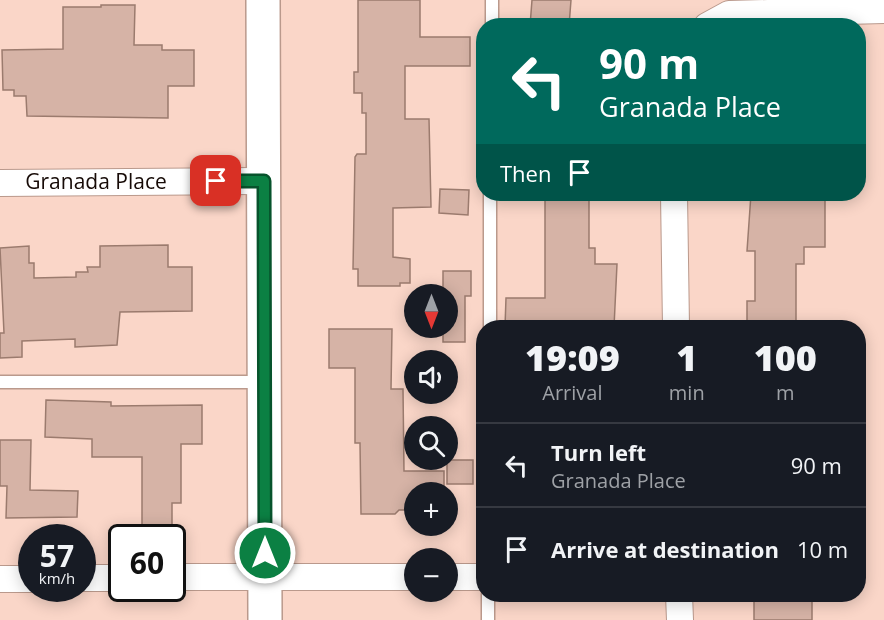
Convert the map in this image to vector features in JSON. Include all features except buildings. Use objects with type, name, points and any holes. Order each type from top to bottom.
[{"type":"main road","points":[[263,0],[265,620]]},
{"type":"street","points":[[722,18],[729,14],[884,10]]},
{"type":"street","name":"Granada Place","points":[[0,183],[264,181]]},
{"type":"street","points":[[674,201],[676,320]]},
{"type":"street","points":[[186,577],[404,577]]},
{"type":"street","points":[[458,577],[476,577]]},
{"type":"street","points":[[0,579],[18,579]]},
{"type":"street","points":[[680,602],[680,620]]},
{"type":"lane","points":[[492,0],[492,18]]},
{"type":"lane","points":[[490,201],[490,320]]},
{"type":"lane","points":[[0,382],[264,382]]},
{"type":"lane","points":[[488,602],[488,620]]},
{"type":"route","points":[[216,181],[264,181],[265,553]]}]
